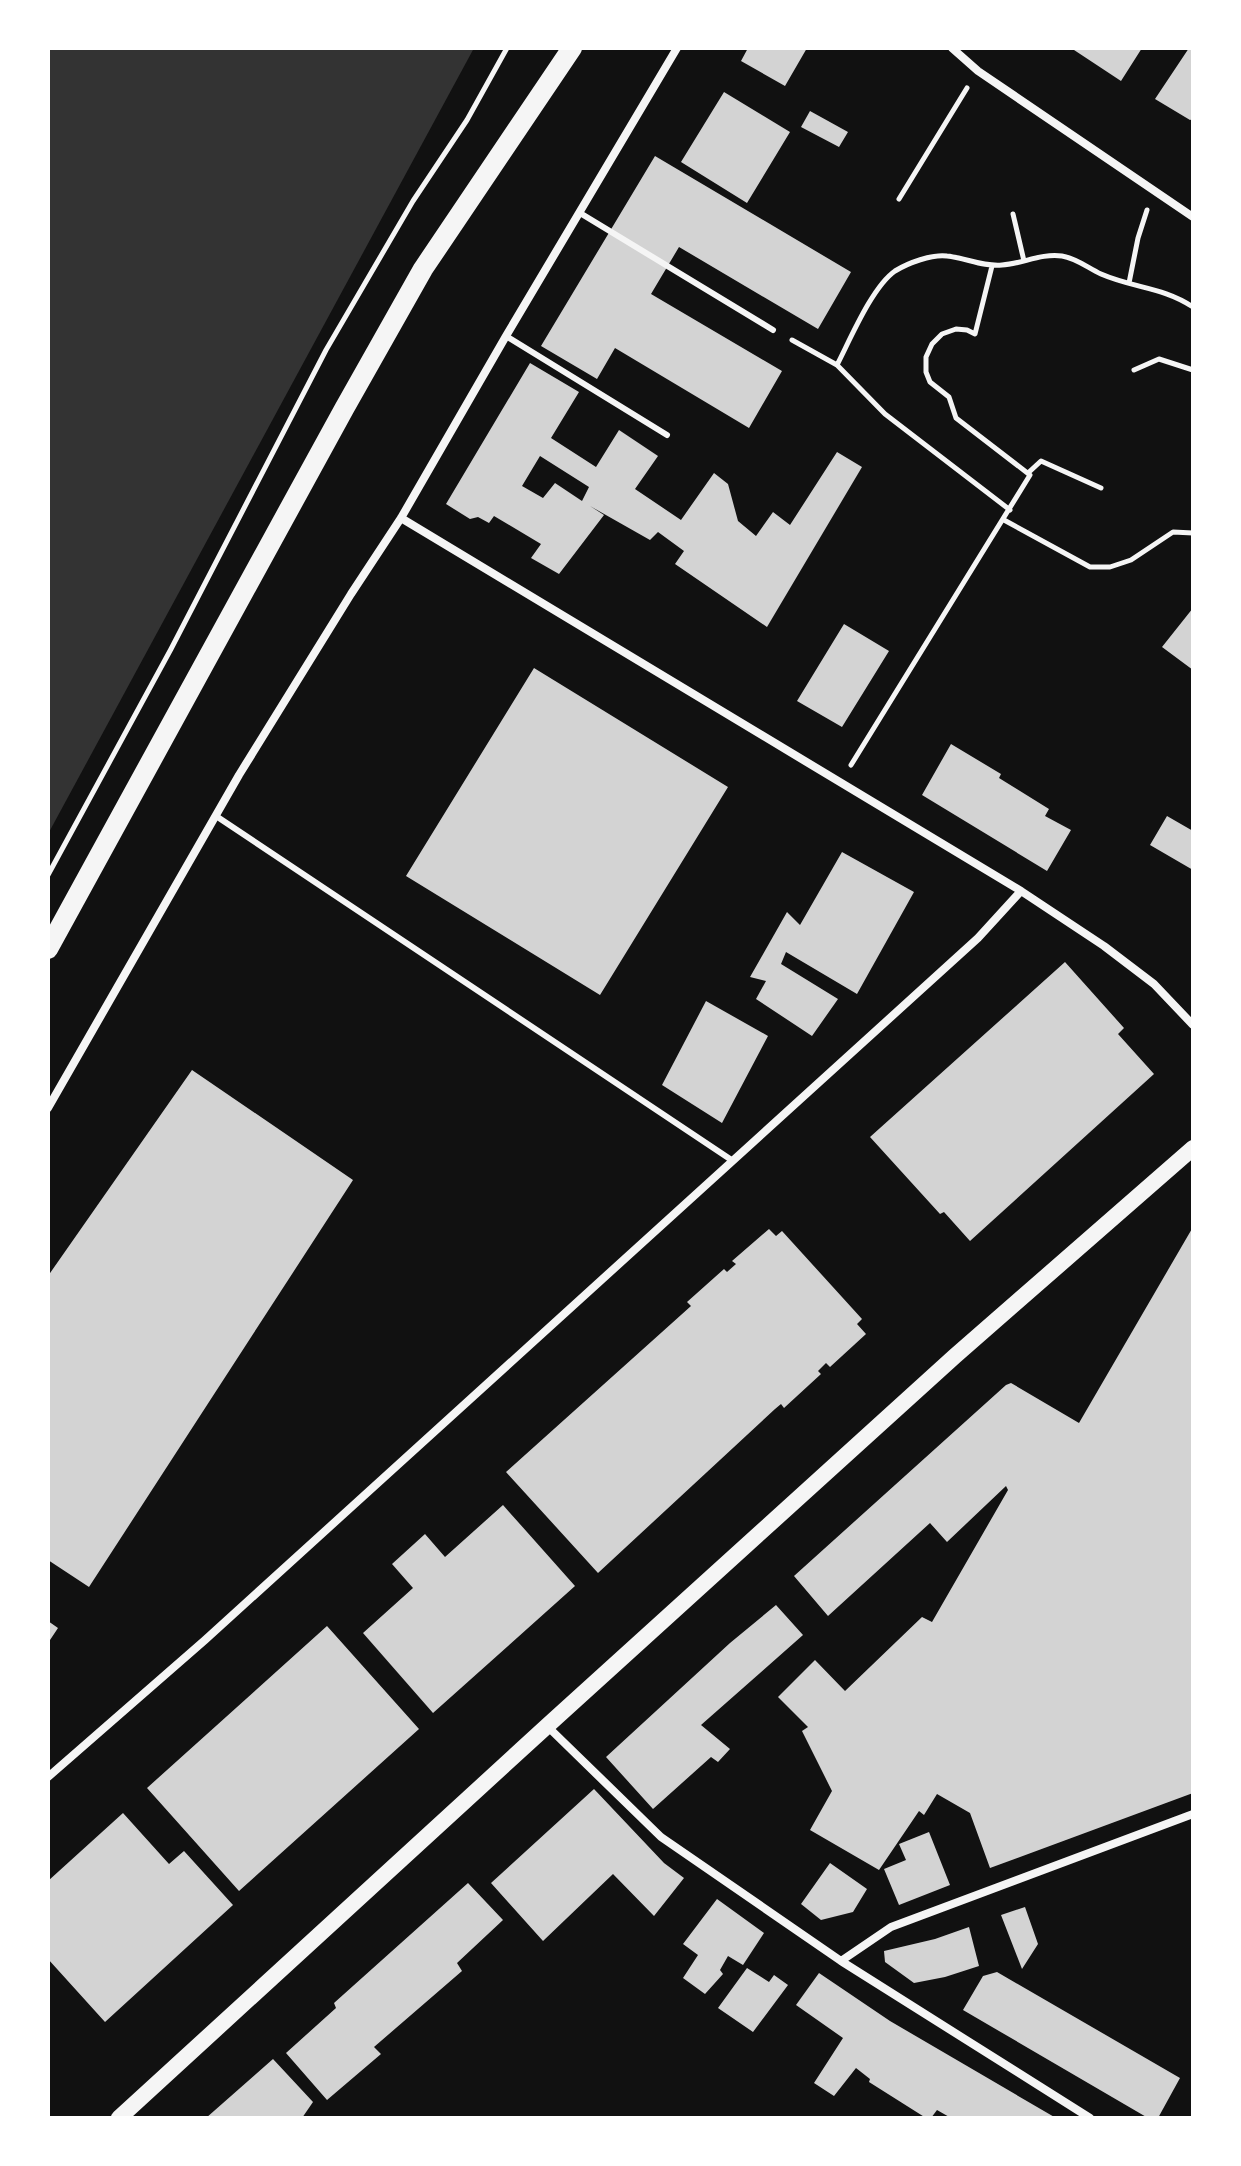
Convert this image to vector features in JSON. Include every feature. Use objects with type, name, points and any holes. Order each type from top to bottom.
[{"type":"main road","points":[[48,949],[423,269],[572,48]]},
{"type":"main road","points":[[119,2118],[955,1356],[1193,1148]]},
{"type":"street","points":[[48,1108],[216,816],[401,518],[677,48]]},
{"type":"street","points":[[952,48],[978,71],[1193,217]]},
{"type":"street","points":[[401,518],[1021,891],[1104,946],[1154,984],[1193,1025]]},
{"type":"street","points":[[48,1777],[228,1619],[978,938],[1021,891]]},
{"type":"street","points":[[547,1726],[661,1837],[841,1961],[1090,2118]]},
{"type":"street","points":[[841,1961],[891,1927],[1193,1814]]},
{"type":"lane","points":[[580,213],[773,330]]},
{"type":"lane","points":[[506,336],[667,435]]},
{"type":"lane","points":[[216,816],[733,1161]]},
{"type":"path","points":[[48,875],[171,649],[326,350],[413,201],[467,120],[507,48]]},
{"type":"path","points":[[899,199],[978,71]]},
{"type":"path","points":[[1129,283],[1138,238],[1153,189]]},
{"type":"path","points":[[1013,214],[1024,261]]},
{"type":"path","points":[[837,365],[878,288],[894,271],[945,255],[992,266],[1053,255],[1067,257],[1101,274],[1170,294],[1193,307]]},
{"type":"path","points":[[840,783],[1030,475],[956,418],[949,397],[930,382],[926,372],[926,357],[932,344],[942,334],[956,329],[975,334],[992,266]]},
{"type":"path","points":[[773,330],[837,365],[885,414],[1010,510]]},
{"type":"path","points":[[1134,370],[1159,359],[1193,370]]},
{"type":"path","points":[[1028,473],[1041,461],[1101,488]]},
{"type":"path","points":[[1004,520],[1090,567],[1110,567],[1131,560],[1173,532],[1193,533]]},
{"type":"shaded area","points":[[48,48],[474,48],[48,834]]},
{"type":"building","points":[[748,48],[807,48],[785,86],[741,61]]},
{"type":"building","points":[[1071,48],[1142,48],[1121,81]]},
{"type":"building","points":[[1189,48],[1193,48],[1193,119],[1190,120],[1155,99]]},
{"type":"building","points":[[724,92],[790,132],[747,203],[681,162]]},
{"type":"building","points":[[810,111],[848,132],[839,147],[801,127]]},
{"type":"building","points":[[655,156],[851,272],[818,329],[679,247],[651,294],[782,371],[749,428],[615,348],[597,379],[541,346]]},
{"type":"building","points":[[530,363],[579,392],[551,438],[596,467],[619,430],[658,456],[635,489],[681,520],[714,473],[728,484],[738,521],[756,536],[773,512],[790,525],[837,452],[862,467],[767,627],[675,564],[684,551],[658,532],[650,540],[590,506],[604,515],[559,574],[531,558],[541,544],[494,516],[489,523],[478,517],[470,519],[446,504]],"holes":[[[540,456],[589,487],[582,501],[555,483],[543,498],[522,486]]]},
{"type":"building","points":[[1193,608],[1193,670],[1162,647]]},
{"type":"building","points":[[844,624],[889,651],[842,727],[797,701]]},
{"type":"building","points":[[534,668],[728,787],[600,995],[406,876]]},
{"type":"building","points":[[951,744],[1001,774],[999,778],[1049,809],[1045,816],[1071,830],[1047,871],[922,795]]},
{"type":"building","points":[[1167,816],[1193,831],[1193,870],[1150,845]]},
{"type":"building","points":[[842,852],[914,892],[857,994],[786,952],[781,964],[838,999],[812,1036],[756,999],[766,981],[750,977],[787,912],[800,925]]},
{"type":"building","points":[[1065,962],[1124,1028],[1118,1034],[1154,1074],[970,1241],[944,1212],[940,1214],[870,1137]]},
{"type":"building","points":[[706,1001],[768,1036],[722,1123],[662,1085]]},
{"type":"building","points":[[192,1070],[353,1180],[89,1587],[48,1560],[48,1276]]},
{"type":"building","points":[[1193,1227],[1193,1793],[990,1868],[970,1813],[937,1794],[924,1815],[919,1811],[879,1870],[810,1830],[832,1791],[802,1731],[808,1727],[778,1697],[815,1660],[845,1691],[922,1617],[932,1622],[1008,1490],[1006,1486],[947,1542],[930,1523],[828,1616],[794,1576],[1006,1385],[1011,1383],[1079,1423]]},
{"type":"building","points":[[769,1229],[776,1236],[782,1231],[862,1319],[857,1324],[866,1334],[830,1367],[826,1363],[818,1371],[821,1374],[784,1408],[781,1404],[775,1409],[598,1573],[506,1472],[691,1306],[687,1302],[724,1269],[727,1272],[736,1264],[732,1261]]},
{"type":"building","points":[[503,1505],[575,1586],[433,1713],[363,1633],[413,1588],[392,1564],[425,1534],[445,1557]]},
{"type":"building","points":[[776,1605],[803,1635],[701,1725],[730,1749],[718,1762],[711,1757],[653,1809],[606,1757]]},
{"type":"building","points":[[48,1621],[58,1628],[48,1643]]},
{"type":"building","points":[[327,1626],[419,1729],[239,1891],[147,1788]]},
{"type":"building","points":[[594,1789],[664,1863],[684,1878],[654,1916],[613,1874],[543,1941],[491,1883]]},
{"type":"building","points":[[123,1813],[169,1864],[184,1851],[233,1905],[105,2022],[48,1959],[48,1881]]},
{"type":"building","points":[[929,1832],[950,1885],[899,1905],[884,1869],[906,1860],[899,1844]]},
{"type":"building","points":[[830,1863],[867,1889],[853,1912],[821,1920],[801,1904]]},
{"type":"building","points":[[468,1883],[503,1920],[457,1963],[462,1971],[374,2047],[381,2054],[327,2100],[286,2053],[336,2008],[334,2003]]},
{"type":"building","points":[[717,1899],[764,1933],[743,1965],[728,1956],[720,1970],[723,1974],[705,1994],[683,1978],[698,1955],[683,1944]]},
{"type":"building","points":[[1025,1907],[1038,1944],[1022,1969],[1001,1915]]},
{"type":"building","points":[[969,1927],[979,1966],[914,1983],[885,1962],[884,1951]]},
{"type":"building","points":[[747,1968],[769,1982],[774,1975],[788,1985],[753,2032],[718,2008]]},
{"type":"building","points":[[997,1972],[1180,2078],[1158,2118],[1148,2118],[963,2010],[983,1976]]},
{"type":"building","points":[[819,1973],[890,2021],[1056,2118],[951,2118],[937,2110],[931,2118],[926,2118],[869,2082],[870,2079],[856,2068],[834,2096],[814,2083],[843,2038],[796,2005]]},
{"type":"building","points":[[273,2059],[313,2102],[302,2118],[206,2118]]}]
